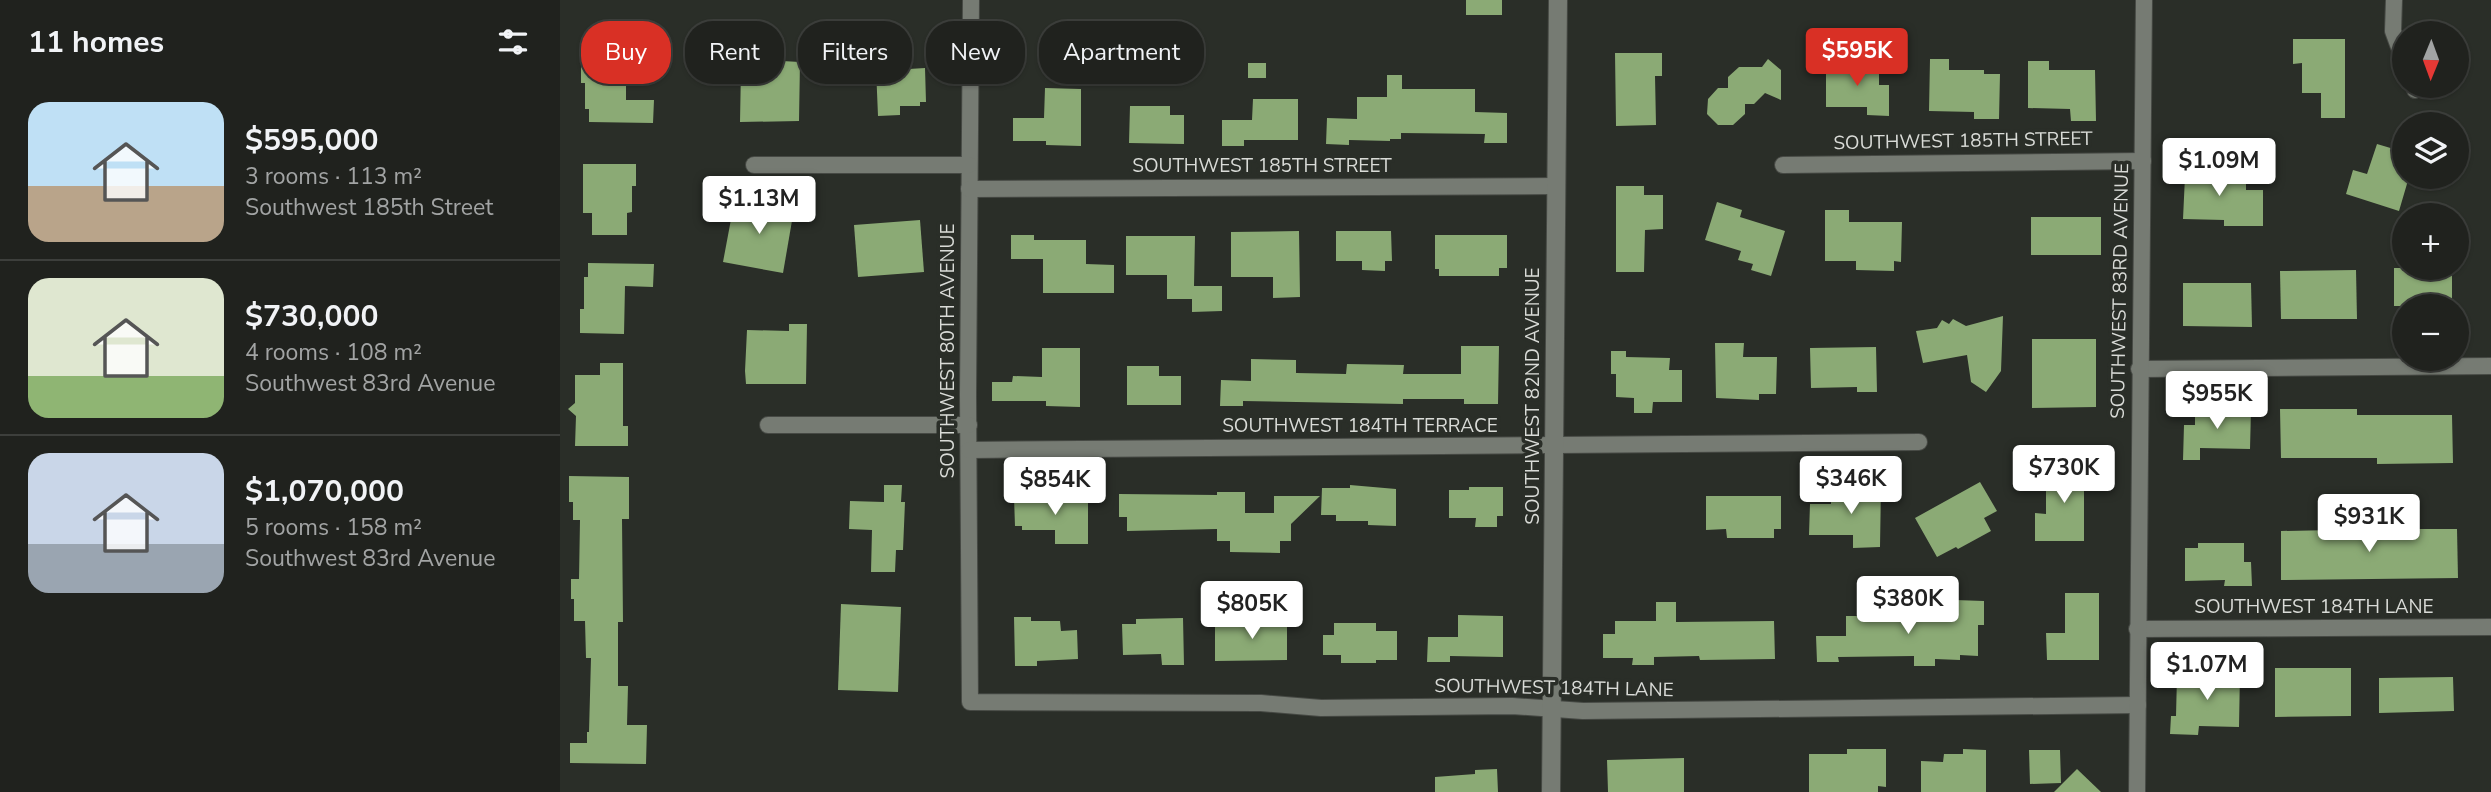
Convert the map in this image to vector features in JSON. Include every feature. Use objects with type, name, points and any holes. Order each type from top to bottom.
[{"type":"street","name":"SOUTHWEST 80TH AVENUE","points":[[970,702],[971,0]]},
{"type":"street","name":"SOUTHWEST 82ND AVENUE","points":[[1551,792],[1558,0]]},
{"type":"street","name":"SOUTHWEST 83RD AVENUE","points":[[2137,792],[2144,0]]},
{"type":"street","points":[[2393,21],[2394,0]]},
{"type":"street","name":"SOUTHWEST 185TH STREET","points":[[1783,165],[2143,161]]},
{"type":"street","points":[[754,165],[969,165]]},
{"type":"street","name":"SOUTHWEST 185TH STREET","points":[[969,189],[1556,186]]},
{"type":"street","points":[[2140,369],[2491,366]]},
{"type":"street","points":[[768,425],[969,425]]},
{"type":"street","name":"SOUTHWEST 184TH TERRACE","points":[[969,450],[1920,442]]},
{"type":"street","name":"SOUTHWEST 184TH LANE","points":[[2137,629],[2491,627]]},
{"type":"street","name":"SOUTHWEST 184TH LANE","points":[[970,702],[1261,703],[1321,708],[1511,706],[1583,711],[2138,705]]},
{"type":"building","points":[[1466,0],[1502,0],[1502,15],[1466,15]]},
{"type":"building","points":[[2293,39],[2345,39],[2345,118],[2321,118],[2321,93],[2302,93],[2302,63],[2293,64]]},
{"type":"building","points":[[1615,53],[1662,53],[1662,76],[1655,76],[1656,125],[1616,126]]},
{"type":"building","points":[[1768,59],[1781,70],[1781,100],[1765,93],[1754,104],[1745,104],[1745,114],[1733,125],[1718,125],[1707,114],[1708,99],[1718,88],[1728,88],[1728,77],[1739,67],[1762,67]]},
{"type":"building","points":[[1930,59],[1949,59],[1949,70],[1984,70],[1984,74],[2000,74],[1999,119],[1974,119],[1974,112],[1929,111]]},
{"type":"building","points":[[784,61],[798,62],[799,121],[740,122],[741,84],[784,84]]},
{"type":"building","points":[[2028,61],[2049,61],[2049,70],[2095,70],[2096,121],[2071,121],[2070,109],[2028,108]]},
{"type":"building","points":[[1248,63],[1266,63],[1266,78],[1248,78]]},
{"type":"building","points":[[1826,64],[1879,64],[1879,85],[1889,85],[1889,116],[1867,115],[1867,107],[1826,107]]},
{"type":"building","points":[[925,68],[926,102],[920,102],[920,106],[900,106],[900,115],[878,116],[877,84],[912,84],[912,69]]},
{"type":"building","points":[[1387,75],[1402,75],[1402,89],[1475,89],[1475,112],[1507,113],[1507,143],[1484,143],[1485,134],[1401,133],[1401,139],[1390,141],[1349,140],[1349,145],[1326,144],[1327,118],[1357,119],[1357,97],[1387,97]]},
{"type":"building","points":[[585,84],[626,84],[626,100],[654,100],[653,123],[589,122],[589,109],[585,109]]},
{"type":"building","points":[[1045,88],[1081,89],[1081,146],[1046,145],[1046,141],[1013,141],[1013,118],[1044,118]]},
{"type":"building","points":[[1253,99],[1298,99],[1298,140],[1244,140],[1244,146],[1222,146],[1222,120],[1252,120]]},
{"type":"building","points":[[1130,106],[1170,106],[1170,115],[1184,115],[1184,144],[1129,143]]},
{"type":"building","points":[[2377,144],[2392,148],[2392,189],[2405,189],[2401,203],[2392,203],[2392,209],[2346,194],[2353,170],[2367,174]]},
{"type":"building","points":[[2186,155],[2207,155],[2207,182],[2246,182],[2246,190],[2263,190],[2263,226],[2224,226],[2224,220],[2183,219]]},
{"type":"building","points":[[583,164],[636,164],[636,186],[632,186],[632,212],[627,213],[627,235],[592,235],[592,213],[583,213]]},
{"type":"building","points":[[1616,186],[1644,186],[1644,195],[1663,195],[1663,229],[1645,230],[1644,272],[1616,272]]},
{"type":"building","points":[[735,198],[794,209],[783,273],[723,262]]},
{"type":"building","points":[[1717,202],[1742,210],[1740,217],[1785,231],[1771,276],[1751,270],[1753,264],[1738,260],[1741,251],[1705,240]]},
{"type":"building","points":[[1825,210],[1849,210],[1849,222],[1902,222],[1901,262],[1894,261],[1894,271],[1856,270],[1856,261],[1825,261]]},
{"type":"building","points":[[2031,217],[2101,217],[2101,255],[2031,255]]},
{"type":"building","points":[[920,220],[924,272],[858,277],[854,225]]},
{"type":"building","points":[[1299,231],[1300,297],[1273,298],[1273,277],[1231,277],[1231,232]]},
{"type":"building","points":[[1336,231],[1391,231],[1392,261],[1385,261],[1385,271],[1362,270],[1362,261],[1336,261]]},
{"type":"building","points":[[1011,235],[1034,235],[1034,240],[1086,240],[1086,264],[1114,265],[1114,293],[1043,293],[1043,259],[1011,259]]},
{"type":"building","points":[[1435,235],[1507,235],[1507,268],[1499,268],[1499,276],[1439,276],[1439,269],[1435,269]]},
{"type":"building","points":[[1126,236],[1195,236],[1194,286],[1222,286],[1222,311],[1192,312],[1192,299],[1167,299],[1167,275],[1126,275]]},
{"type":"building","points":[[588,263],[654,264],[653,287],[625,286],[624,334],[580,333],[580,309],[584,309],[584,277],[588,277]]},
{"type":"building","points":[[2356,270],[2357,319],[2281,319],[2280,271]]},
{"type":"building","points":[[2394,280],[2452,280],[2452,294],[2394,294]]},
{"type":"building","points":[[2183,283],[2251,283],[2252,327],[2183,326]]},
{"type":"building","points":[[2003,316],[2001,371],[1986,392],[1971,382],[1967,355],[1923,363],[1916,331],[1937,328],[1942,320],[1949,324],[1953,319],[1966,326]]},
{"type":"building","points":[[789,324],[807,324],[806,384],[746,384],[747,330],[789,331]]},
{"type":"building","points":[[2032,339],[2096,339],[2096,407],[2032,408]]},
{"type":"building","points":[[1715,343],[1744,343],[1743,357],[1777,357],[1776,394],[1759,394],[1759,400],[1716,398]]},
{"type":"building","points":[[1461,346],[1499,346],[1498,404],[1464,404],[1464,399],[1403,399],[1403,404],[1243,401],[1243,406],[1220,406],[1221,380],[1251,381],[1251,359],[1296,360],[1296,373],[1346,374],[1347,364],[1404,365],[1403,374],[1461,374]]},
{"type":"building","points":[[1876,347],[1877,392],[1857,392],[1857,387],[1811,388],[1810,348]]},
{"type":"building","points":[[1042,348],[1080,348],[1080,407],[1046,406],[1046,401],[992,401],[992,382],[1012,382],[1013,376],[1042,377]]},
{"type":"building","points":[[1611,351],[1626,351],[1626,357],[1670,358],[1669,370],[1682,370],[1682,402],[1653,402],[1652,413],[1634,413],[1634,398],[1616,397],[1616,374],[1611,374]]},
{"type":"building","points":[[600,363],[623,363],[623,426],[628,426],[628,446],[575,446],[576,416],[568,409],[575,403],[575,375],[600,375]]},
{"type":"building","points":[[1127,366],[1159,366],[1159,376],[1181,376],[1181,405],[1127,405]]},
{"type":"building","points":[[2195,408],[2251,409],[2250,449],[2200,448],[2200,460],[2183,460],[2184,425],[2195,425]]},
{"type":"building","points":[[2280,409],[2357,409],[2357,415],[2452,415],[2453,463],[2377,464],[2377,458],[2281,458]]},
{"type":"building","points":[[2056,467],[2092,467],[2092,490],[2084,490],[2084,541],[2035,541],[2035,513],[2046,514],[2046,470],[2056,470]]},
{"type":"building","points":[[569,476],[629,477],[629,519],[622,519],[623,622],[618,622],[618,686],[628,686],[627,725],[647,725],[646,764],[570,763],[570,743],[587,743],[591,658],[586,658],[585,621],[574,621],[574,599],[571,599],[571,579],[579,579],[580,520],[573,520],[573,502],[569,502]]},
{"type":"building","points":[[1980,482],[1997,511],[1984,518],[1991,531],[1937,557],[1915,518]]},
{"type":"building","points":[[884,485],[902,485],[901,502],[905,502],[903,550],[896,550],[895,572],[871,572],[872,530],[849,529],[850,501],[884,502]]},
{"type":"building","points":[[1350,485],[1396,489],[1396,526],[1368,525],[1368,521],[1336,521],[1336,515],[1321,515],[1322,488],[1350,488]]},
{"type":"building","points":[[1848,485],[1881,486],[1880,547],[1853,548],[1853,535],[1809,535],[1810,504],[1831,504],[1831,496],[1848,496]]},
{"type":"building","points":[[1469,487],[1503,487],[1503,516],[1497,516],[1497,527],[1475,527],[1476,518],[1449,518],[1449,490],[1469,490]]},
{"type":"building","points":[[1217,492],[1245,492],[1245,513],[1274,513],[1274,496],[1320,496],[1291,524],[1291,541],[1280,541],[1280,553],[1230,552],[1230,541],[1217,541],[1217,529],[1127,531],[1127,517],[1119,517],[1119,494],[1217,495]]},
{"type":"building","points":[[1706,496],[1781,496],[1781,529],[1774,529],[1774,538],[1727,538],[1726,529],[1706,530]]},
{"type":"building","points":[[1014,497],[1088,498],[1088,544],[1055,544],[1055,530],[1022,530],[1022,526],[1015,526]]},
{"type":"building","points":[[2457,529],[2458,578],[2281,580],[2281,531]]},
{"type":"building","points":[[2198,543],[2244,543],[2244,562],[2251,562],[2252,586],[2224,586],[2225,580],[2185,581],[2185,548],[2198,548]]},
{"type":"building","points":[[2065,593],[2099,593],[2099,660],[2047,660],[2046,633],[2065,633]]},
{"type":"building","points":[[1955,600],[1984,601],[1984,625],[1978,625],[1978,656],[1960,655],[1960,660],[1935,659],[1935,666],[1914,666],[1914,656],[1838,657],[1839,662],[1817,662],[1816,636],[1846,636],[1846,616],[1891,612],[1891,615],[1955,616]]},
{"type":"building","points":[[1656,602],[1676,602],[1676,622],[1774,621],[1775,659],[1700,660],[1699,656],[1654,657],[1654,665],[1632,665],[1633,658],[1603,658],[1603,634],[1615,634],[1615,621],[1656,621]]},
{"type":"building","points":[[841,604],[901,607],[898,692],[838,690]]},
{"type":"building","points":[[1458,615],[1503,616],[1503,657],[1450,656],[1450,662],[1427,662],[1428,637],[1458,637]]},
{"type":"building","points":[[1014,617],[1031,617],[1031,621],[1060,621],[1061,631],[1077,630],[1078,659],[1037,661],[1037,666],[1015,666]]},
{"type":"building","points":[[1183,618],[1184,665],[1162,665],[1161,654],[1123,655],[1122,624],[1136,624],[1136,619]]},
{"type":"building","points":[[1232,620],[1284,620],[1284,627],[1287,627],[1287,660],[1215,661],[1215,627],[1232,627]]},
{"type":"building","points":[[1334,623],[1376,623],[1376,631],[1397,631],[1397,660],[1341,663],[1341,655],[1323,655],[1323,635],[1334,635]]},
{"type":"building","points":[[2275,668],[2351,668],[2351,716],[2275,717]]},
{"type":"building","points":[[2209,670],[2240,672],[2239,727],[2199,726],[2198,735],[2170,734],[2171,716],[2176,716],[2177,676],[2209,677]]},
{"type":"building","points":[[2453,677],[2454,711],[2379,713],[2379,678]]},
{"type":"building","points":[[1847,749],[1886,749],[1886,787],[1878,786],[1878,792],[1809,792],[1809,754],[1847,754]]},
{"type":"building","points":[[1963,749],[1986,750],[1986,792],[1921,792],[1921,761],[1943,762],[1944,754],[1963,754]]},
{"type":"building","points":[[2029,750],[2060,750],[2061,783],[2030,784]]},
{"type":"building","points":[[1684,758],[1684,792],[1608,792],[1607,760]]},
{"type":"building","points":[[1497,769],[1498,792],[1435,792],[1435,777],[1475,774],[1475,770]]},
{"type":"building","points":[[2077,769],[2101,792],[2054,792]]}]
